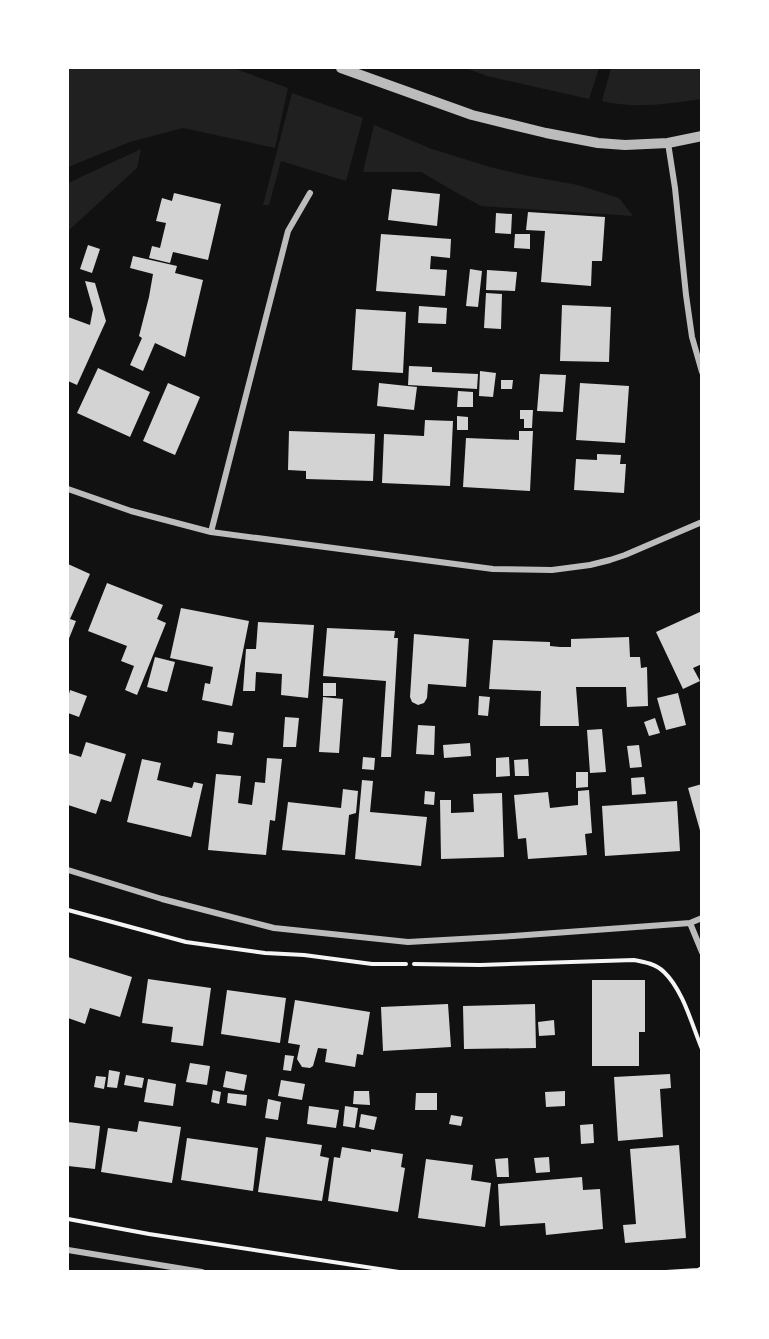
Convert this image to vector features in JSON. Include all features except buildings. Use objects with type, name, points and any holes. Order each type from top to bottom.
[{"type":"street","points":[[341,68],[472,115],[598,143],[625,145],[668,143],[702,136]]},
{"type":"street","points":[[668,143],[692,337],[702,372]]},
{"type":"street","points":[[211,532],[288,231],[310,193]]},
{"type":"street","points":[[68,489],[131,512],[211,532],[493,569],[552,570],[590,565],[610,560],[702,522]]},
{"type":"street","points":[[68,870],[162,899],[274,928],[408,942],[690,923],[702,918]]},
{"type":"street","points":[[690,923],[702,952]]},
{"type":"street","points":[[68,1250],[202,1272]]},
{"type":"path","points":[[68,1219],[142,1233],[399,1272]]},
{"type":"path","points":[[666,1272],[702,1268]]},
{"type":"shaded area","points":[[68,68],[233,68],[288,88],[275,148],[183,128],[130,142],[68,167]]},
{"type":"shaded area","points":[[465,68],[599,68],[589,99],[487,76]]},
{"type":"shaded area","points":[[611,68],[701,68],[701,99],[639,105],[602,101]]},
{"type":"shaded area","points":[[292,93],[363,118],[346,181],[281,161],[269,205],[263,205]]},
{"type":"shaded area","points":[[374,125],[432,149],[490,167],[578,185],[619,198],[633,216],[481,206],[421,172],[363,172]]},
{"type":"shaded area","points":[[141,149],[137,168],[68,231],[68,183]]}]
